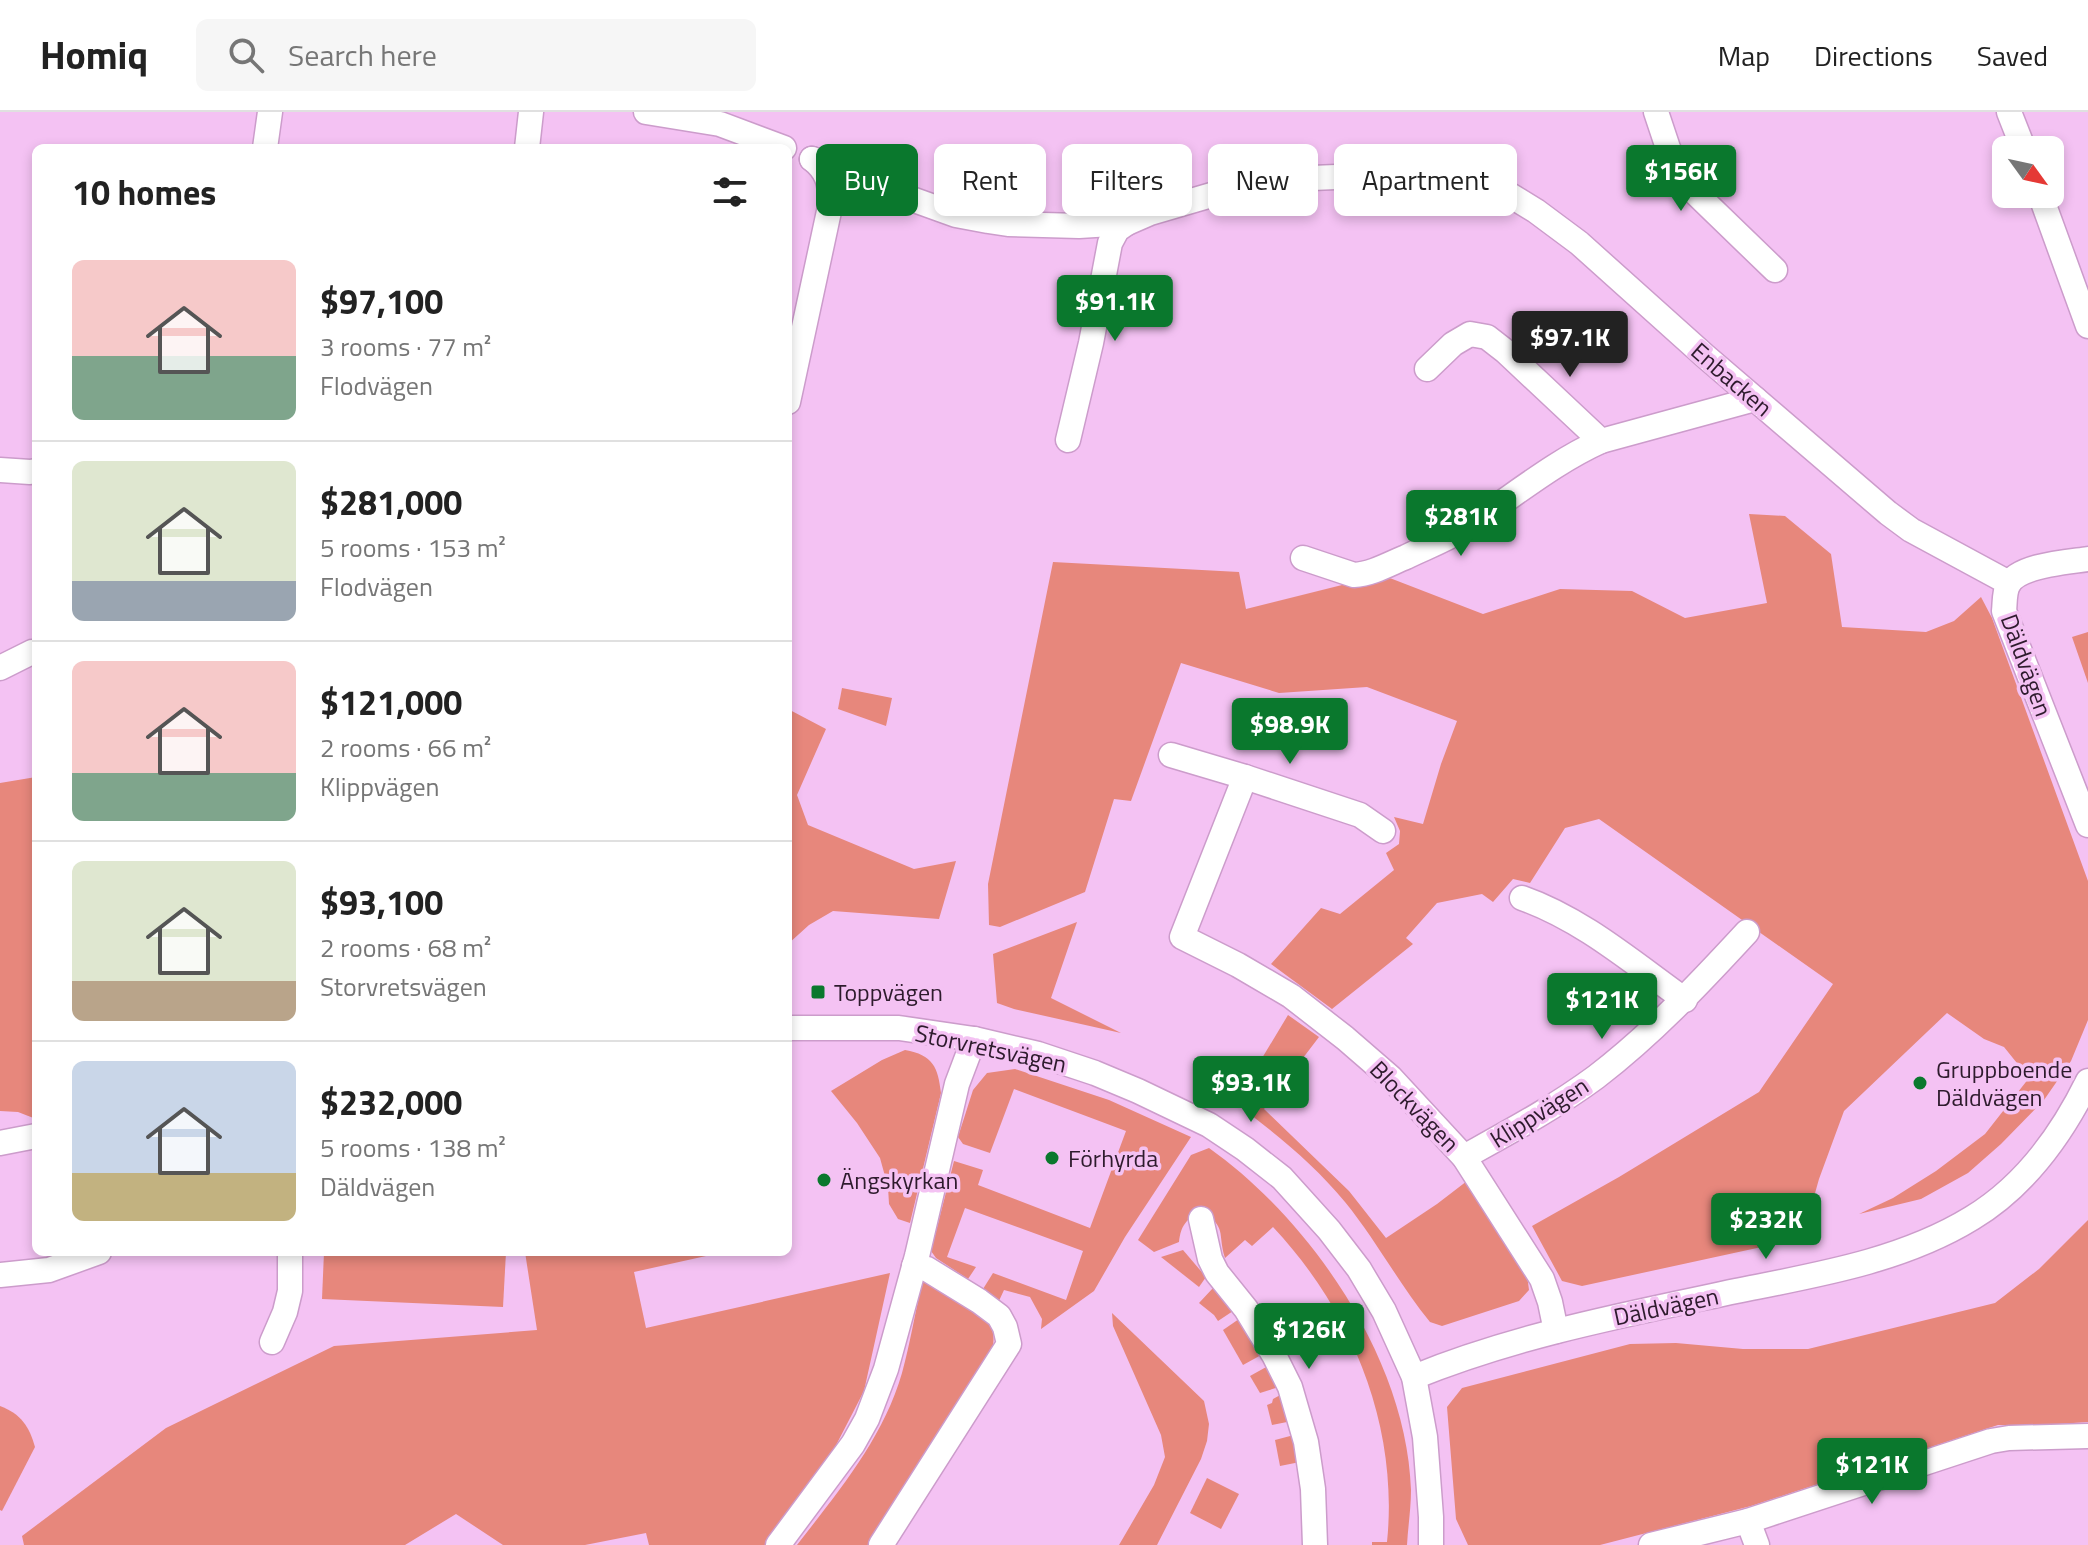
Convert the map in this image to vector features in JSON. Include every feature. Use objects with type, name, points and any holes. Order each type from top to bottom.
[{"type":"street","points":[[266,144],[270,112]]},
{"type":"street","points":[[527,144],[531,112]]},
{"type":"street","points":[[646,112],[720,124],[773,144]]},
{"type":"street","points":[[1656,112],[1683,181],[1775,270]]},
{"type":"street","points":[[2009,112],[2018,136]]},
{"type":"street","points":[[792,151],[816,161]]},
{"type":"street","points":[[792,383],[831,202],[831,190],[823,168],[812,159]]},
{"type":"street","name":"Enbacken","points":[[918,201],[956,215],[1008,224],[1079,226],[1127,223],[1150,213],[1232,189],[1288,179],[1451,175],[1507,192],[1579,243],[1899,521],[2009,583]]},
{"type":"street","points":[[2045,208],[2088,326]]},
{"type":"street","points":[[1068,440],[1110,243],[1117,230],[1127,223]]},
{"type":"street","points":[[1427,369],[1453,344],[1470,334],[1487,337],[1601,441]]},
{"type":"street","points":[[1303,558],[1354,575],[1381,568],[1457,533],[1529,482],[1601,441],[1755,399]]},
{"type":"street","points":[[0,470],[32,471]]},
{"type":"street","name":"Däldvägen","points":[[2088,559],[2020,573],[2009,583],[2004,611],[2088,825]]},
{"type":"street","points":[[0,668],[32,652]]},
{"type":"street","points":[[1171,755],[1360,815],[1383,831]]},
{"type":"street","name":"Blockvägen","points":[[1245,777],[1182,937],[1291,996],[1390,1077],[1464,1157],[1542,1279],[1556,1331]]},
{"type":"street","points":[[1522,898],[1549,908],[1605,943],[1685,1000]]},
{"type":"street","name":"Klippvägen","points":[[1464,1157],[1584,1085],[1645,1037],[1685,1000],[1747,932]]},
{"type":"street","name":"Storvretsvägen","points":[[792,1028],[899,1028],[974,1039],[1038,1054],[1095,1073],[1209,1125],[1282,1178],[1359,1269],[1384,1311],[1414,1377],[1425,1437],[1431,1545]]},
{"type":"street","points":[[778,1545],[853,1444],[867,1419],[886,1369],[957,1084],[974,1039]]},
{"type":"street","name":"Däldvägen","points":[[1414,1377],[1556,1331],[1826,1273],[1934,1238],[1973,1218],[2011,1189],[2032,1168],[2071,1115],[2088,1081]]},
{"type":"street","points":[[0,1143],[32,1137]]},
{"type":"street","points":[[1201,1219],[1210,1259],[1217,1273],[1246,1309],[1290,1387],[1306,1442],[1313,1489],[1315,1545]]},
{"type":"street","points":[[0,1275],[49,1270],[88,1256]]},
{"type":"street","points":[[272,1342],[290,1291],[290,1256]]},
{"type":"street","points":[[881,1545],[1009,1344],[999,1316],[927,1269],[914,1266]]},
{"type":"street","points":[[1651,1545],[1748,1521],[1991,1441],[2088,1436]]},
{"type":"street","points":[[1748,1521],[1757,1545]]},
{"type":"shaded area","points":[[1749,514],[1785,516],[1831,554],[1842,627],[1926,632],[1954,621],[1981,597],[1992,618],[2088,881],[2088,1020],[2071,1061],[2044,1100],[2001,1144],[1968,1173],[1921,1199],[1859,1214],[1893,1198],[1936,1171],[1985,1134],[2029,1078],[2004,1047],[1984,1039],[1947,1013],[1844,1111],[1819,1179],[1808,1218],[1808,1237],[1582,1286],[1562,1281],[1532,1226],[1759,1092],[1833,984],[1599,819],[1565,828],[1530,883],[1513,879],[1493,902],[1482,894],[1437,903],[1406,938],[1413,944],[1332,1009],[1271,964],[1321,908],[1340,914],[1394,870],[1386,853],[1399,844],[1400,831],[1394,817],[1423,824],[1457,721],[1367,687],[1279,693],[1181,663],[1131,801],[1114,799],[1085,892],[1000,927],[989,925],[988,884],[1053,562],[1239,572],[1246,609],[1382,575],[1483,614],[1560,589],[1632,591],[1685,618],[1767,603]]},
{"type":"shaded area","points":[[2088,632],[2088,683],[2072,637]]},
{"type":"shaded area","points":[[842,688],[892,698],[886,726],[838,709]]},
{"type":"shaded area","points":[[792,711],[826,729],[797,795],[808,825],[914,869],[956,861],[939,919],[833,911],[809,925],[792,940]]},
{"type":"shaded area","points":[[32,778],[32,1117],[18,1112],[0,1111],[0,783]]},
{"type":"shaded area","points":[[1077,922],[1051,998],[1121,1033],[997,1003],[993,954]]},
{"type":"shaded area","points":[[1288,1015],[1319,1037],[1264,1109],[1349,1191],[1386,1238],[1467,1181],[1527,1275],[1529,1290],[1519,1301],[1442,1326],[1430,1322],[1333,1188],[1293,1149],[1235,1103]]},
{"type":"shaded area","points":[[905,1050],[928,1059],[936,1069],[941,1093],[910,1223],[898,1219],[889,1204],[880,1158],[831,1091]]},
{"type":"shaded area","points":[[1015,1069],[1109,1100],[1191,1137],[1125,1237],[1094,1291],[1041,1329],[1042,1319],[1030,1297],[1004,1290],[998,1303],[983,1289],[993,1273],[1066,1300],[1083,1251],[965,1208],[947,1257],[976,1267],[968,1279],[936,1258],[931,1251],[954,1161],[983,1170],[978,1185],[1090,1228],[1126,1131],[1014,1089],[990,1153],[963,1144],[958,1137],[973,1090],[987,1073]]},
{"type":"shaded area","points":[[1209,1148],[1247,1178],[1317,1254],[1347,1298],[1372,1344],[1392,1392],[1405,1441],[1411,1490],[1407,1545],[1372,1545],[1372,1542],[1387,1542],[1389,1499],[1377,1414],[1364,1372],[1326,1295],[1273,1227],[1252,1246],[1245,1240],[1225,1258],[1218,1227],[1201,1210],[1185,1223],[1179,1242],[1154,1252],[1138,1240],[1191,1155]]},
{"type":"shaded area","points":[[2088,1220],[2088,1422],[1998,1425],[1751,1506],[1600,1545],[1468,1545],[1456,1519],[1447,1407],[1462,1388],[1630,1344],[1808,1349],[1995,1303],[2039,1269]]},
{"type":"shaded area","points":[[1183,1250],[1206,1277],[1199,1287],[1161,1257]]},
{"type":"shaded area","points":[[324,1256],[506,1256],[503,1307],[322,1299]]},
{"type":"shaded area","points":[[526,1256],[706,1256],[634,1272],[646,1328],[890,1273],[864,1391],[832,1453],[765,1545],[649,1545],[646,1533],[585,1545],[503,1545],[456,1514],[405,1545],[24,1545],[22,1536],[166,1428],[334,1346],[537,1330]]},
{"type":"shaded area","points":[[930,1280],[989,1323],[993,1336],[991,1355],[868,1545],[797,1545],[858,1464],[883,1420],[902,1373],[922,1283]]},
{"type":"shaded area","points":[[1213,1288],[1233,1311],[1218,1321],[1199,1303]]},
{"type":"shaded area","points":[[1112,1313],[1204,1401],[1209,1424],[1201,1459],[1157,1545],[1119,1545],[1154,1485],[1165,1457],[1161,1435],[1113,1326]]},
{"type":"shaded area","points":[[1239,1319],[1263,1354],[1243,1365],[1223,1330]]},
{"type":"shaded area","points":[[1268,1366],[1279,1387],[1260,1393],[1250,1376]]},
{"type":"shaded area","points":[[1282,1394],[1292,1421],[1272,1425],[1267,1405]]},
{"type":"shaded area","points":[[0,1406],[23,1422],[35,1447],[2,1511],[0,1510]]},
{"type":"shaded area","points":[[1294,1435],[1300,1462],[1280,1466],[1275,1440]]},
{"type":"shaded area","points":[[1207,1478],[1239,1494],[1221,1529],[1190,1513]]},
{"type":"place","name":"Toppvägen","points":[[818,992]]},
{"type":"place","name":"Gruppboende Däldvägen","points":[[1920,1083]]},
{"type":"place","name":"Förhyrda","points":[[1052,1158]]},
{"type":"place","name":"Ängskyrkan","points":[[824,1180]]}]
